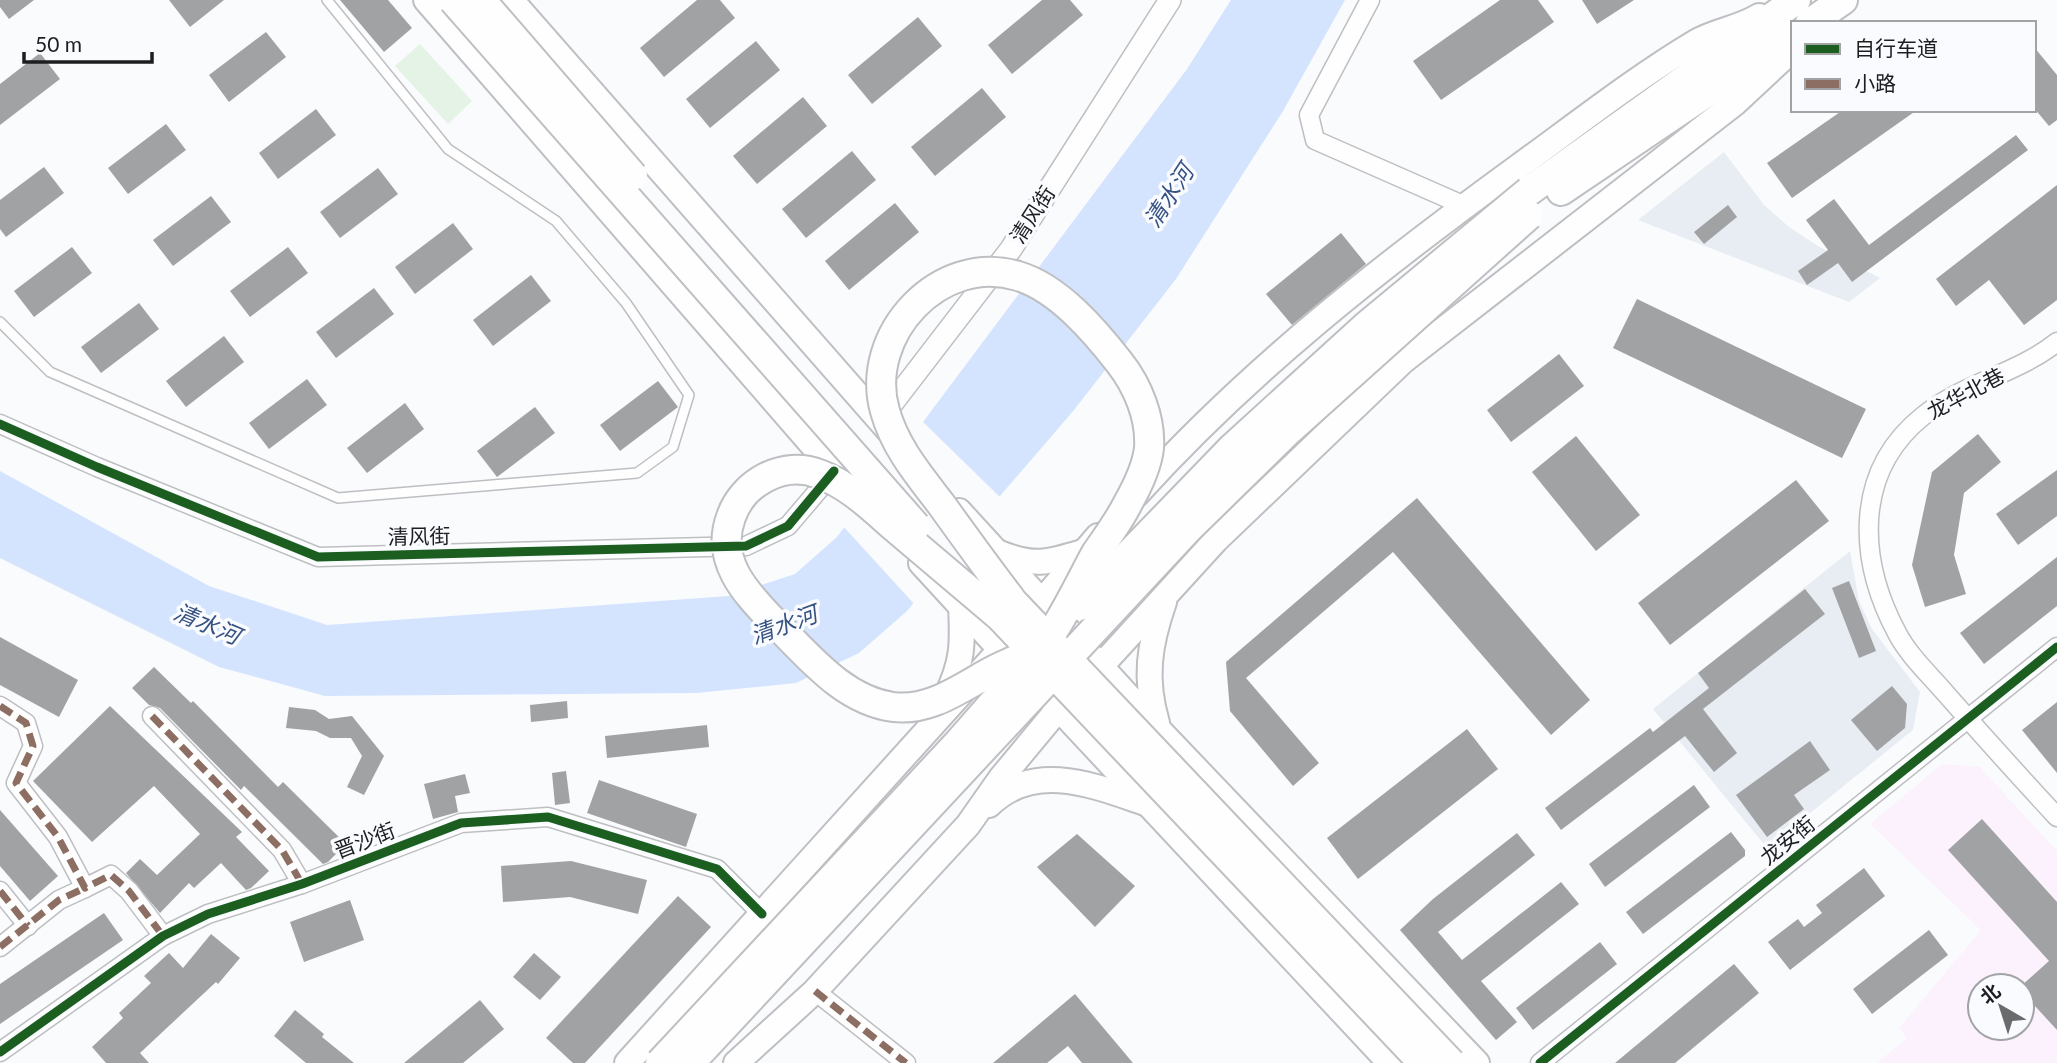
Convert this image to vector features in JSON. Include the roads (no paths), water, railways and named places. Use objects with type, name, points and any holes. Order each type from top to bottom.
[{"type":"main road","points":[[426,0],[842,480],[1000,650],[1151,805],[1390,1063]]},
{"type":"main road","points":[[453,0],[929,541],[1004,607],[1451,1063]]},
{"type":"main road","points":[[481,0],[892,470],[1004,607],[1423,1063]]},
{"type":"main road","points":[[511,0],[1039,601],[1477,1063]]},
{"type":"main road","points":[[627,1063],[1000,650],[1039,601],[1196,428],[1364,283],[1465,206],[1698,40],[1744,25],[1787,0]]},
{"type":"main road","points":[[660,1063],[958,743],[1137,543],[1233,447],[1366,326],[1796,0]]},
{"type":"main road","points":[[1813,21],[1844,0]]},
{"type":"main road","points":[[1822,21],[1844,0]]},
{"type":"main road","points":[[690,1063],[1188,529],[1535,198],[1791,35]]},
{"type":"main road","points":[[968,825],[1001,778],[1059,708],[1216,540],[1402,362],[1735,103],[1791,51]]},
{"type":"main road","points":[[996,272],[1032,281],[1063,302],[1118,360],[1142,402],[1147,423],[1149,446],[1145,467],[1128,504],[1043,645],[921,706],[896,708],[872,702],[844,688],[827,674],[750,597],[736,580],[728,557],[730,518],[746,493],[766,475],[789,471],[815,472],[850,488],[1004,607],[897,446],[883,407],[887,346],[907,311],[933,288],[948,280],[996,272]]},
{"type":"main road","points":[[991,547],[1015,559],[1044,565],[1084,552]]},
{"type":"main road","points":[[1159,730],[1147,675],[1156,626],[1167,593]]},
{"type":"main road","points":[[915,742],[958,672],[963,650],[961,606]]},
{"type":"main road","points":[[736,1063],[815,991],[968,825],[996,798],[1020,783],[1042,779],[1072,781],[1151,805]]},
{"type":"street","name":"清风街","points":[[880,420],[1011,249],[1170,0]]},
{"type":"street","points":[[1370,0],[1309,116],[1315,140],[1465,206]]},
{"type":"street","name":"龙华北巷","points":[[2057,341],[2023,364],[1959,393],[1922,416],[1884,460],[1872,495],[1867,525],[1870,564],[1881,600],[1898,635],[2057,817]]},
{"type":"street","name":"清风街","points":[[0,424],[97,467],[318,557],[746,546],[788,526],[842,480]]},
{"type":"street","name":"龙安街","points":[[1540,1063],[2057,647]]},
{"type":"street","points":[[4,714],[26,723],[33,746],[16,783],[58,837],[85,888]]},
{"type":"street","points":[[152,716],[282,850],[302,884]]},
{"type":"street","name":"晋沙街","points":[[0,1052],[163,936],[208,914],[302,884],[461,823],[548,817],[717,869],[762,914]]},
{"type":"street","points":[[0,947],[59,900],[111,875],[129,891],[163,936]]},
{"type":"street","points":[[0,891],[27,926]]},
{"type":"street","points":[[815,991],[906,1063]]},
{"type":"lane","points":[[0,322],[50,372],[338,498],[636,472],[673,447],[689,395],[626,303],[555,221],[448,149],[327,0]]},
{"type":"water","name":"清水河","points":[[1231,0],[1345,0],[1283,111],[1176,279],[1074,410],[994,503],[907,611],[859,653],[796,683],[696,693],[325,696],[219,667],[0,558],[0,471],[209,586],[327,625],[728,596],[795,574],[837,537],[1187,69]]}]
